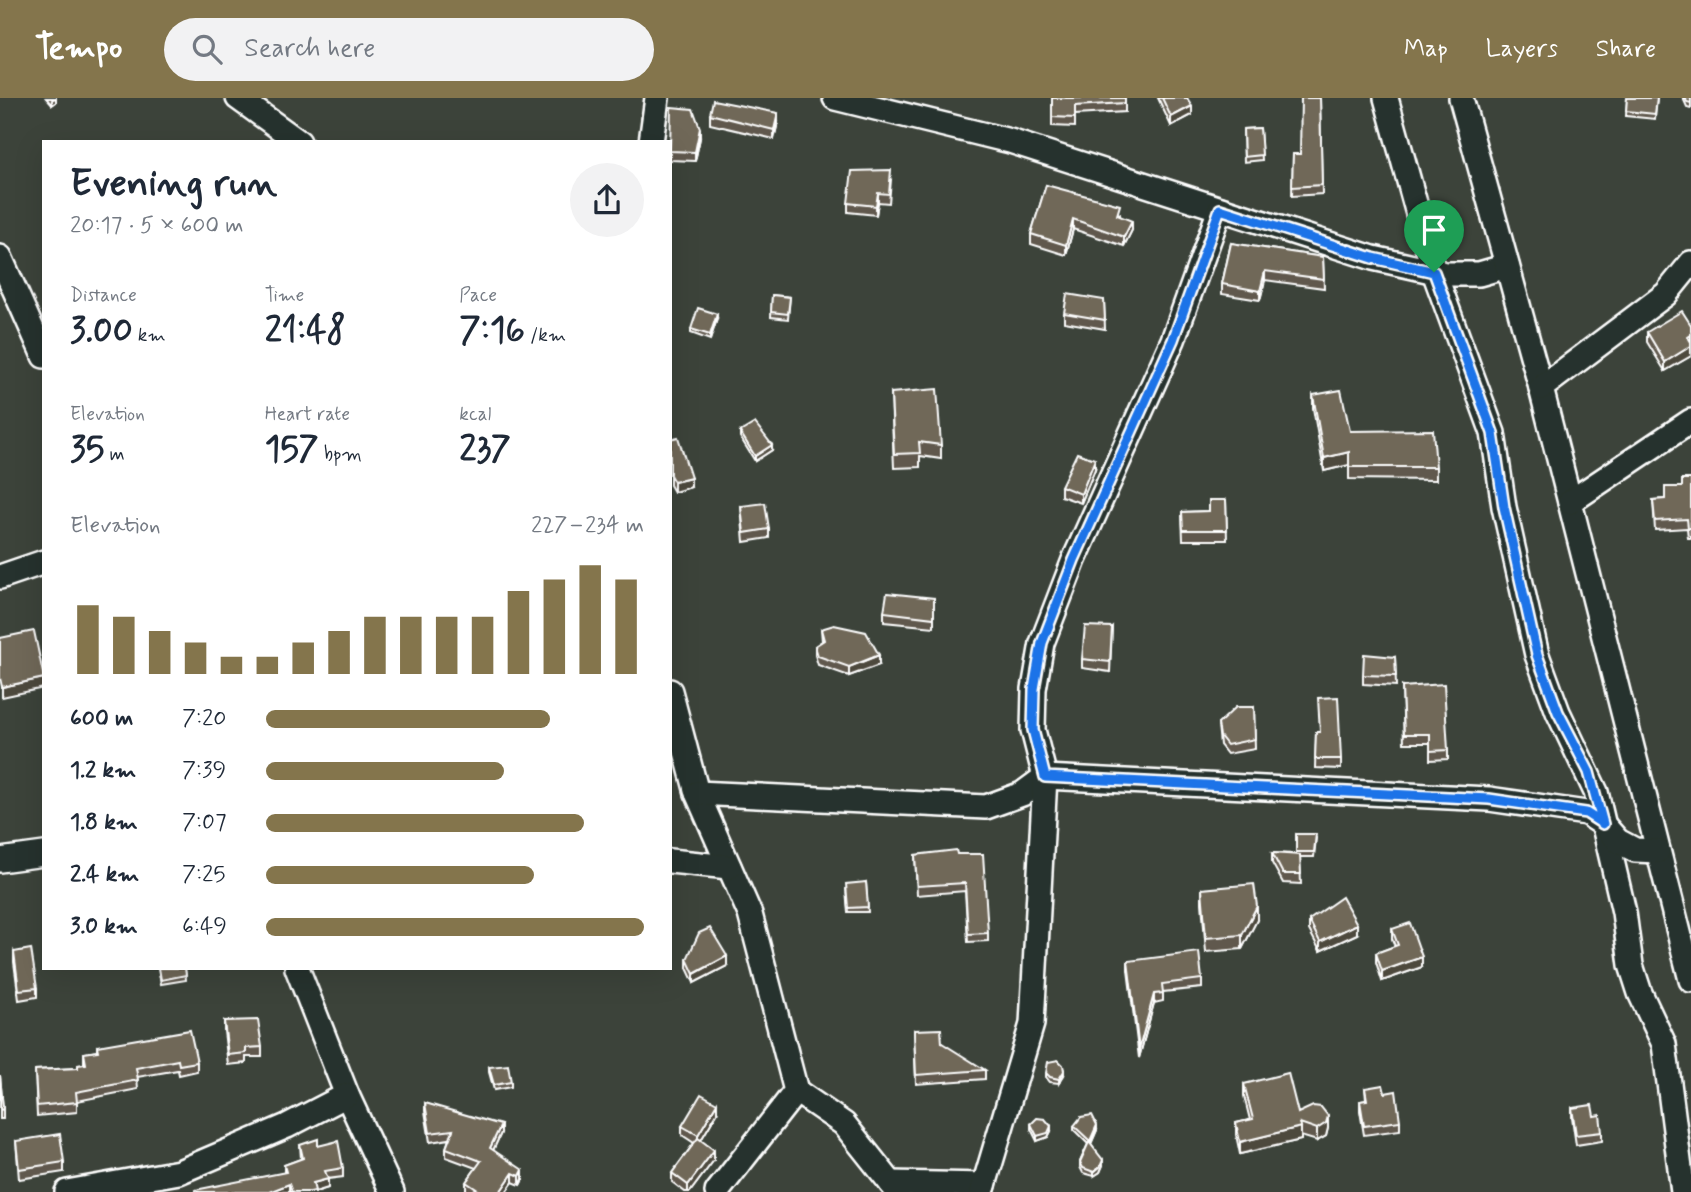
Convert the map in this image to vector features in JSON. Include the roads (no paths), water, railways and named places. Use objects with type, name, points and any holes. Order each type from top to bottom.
[{"type":"street","points":[[238,98],[296,140]]},
{"type":"street","points":[[651,140],[657,98]]},
{"type":"street","points":[[835,98],[1010,141],[1373,258],[1434,272],[1479,274],[1507,267]]},
{"type":"street","points":[[1386,98],[1434,272],[1493,433],[1504,507],[1537,655],[1558,712],[1589,772],[1624,912],[1631,965],[1640,993],[1664,1044],[1683,1192]]},
{"type":"street","points":[[1461,98],[1541,388],[1658,851],[1685,927],[1691,980]]},
{"type":"street","points":[[672,699],[697,793],[750,914],[796,1091],[844,1124],[894,1187],[983,1189],[1032,1024],[1045,777],[1033,730],[1034,689],[1042,643],[1074,560],[1173,340],[1220,209]]},
{"type":"street","points":[[1541,388],[1667,294],[1691,263]]},
{"type":"street","points":[[3,272],[42,352]]},
{"type":"street","points":[[1570,502],[1691,421]]},
{"type":"street","points":[[0,576],[42,563]]},
{"type":"street","points":[[697,793],[986,807],[1022,794],[1045,777],[1489,799],[1586,813],[1603,824],[1618,841],[1634,850],[1658,851]]},
{"type":"street","points":[[0,860],[42,854]]},
{"type":"street","points":[[672,861],[729,867]]},
{"type":"street","points":[[298,970],[347,1095],[392,1192]]},
{"type":"street","points":[[717,1192],[796,1091]]},
{"type":"street","points":[[67,1192],[179,1172],[287,1126],[347,1095]]}]
